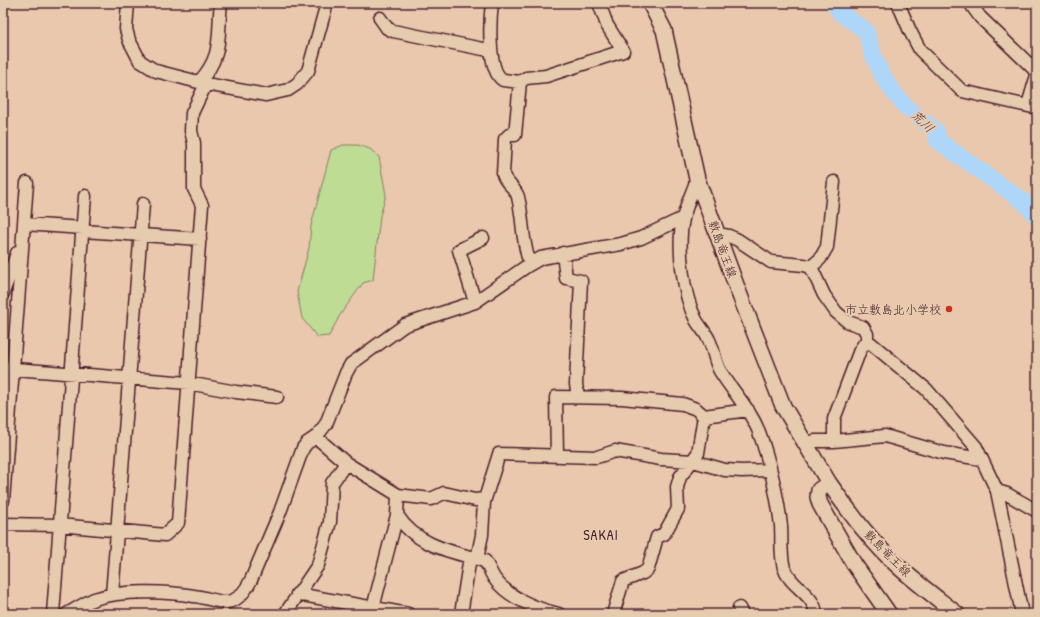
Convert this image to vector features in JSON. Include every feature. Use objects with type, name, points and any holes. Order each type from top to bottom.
[{"type":"main road","name":"敷島竜王線","points":[[650,3],[664,30],[697,179],[783,406],[828,483],[858,523],[900,568],[957,614]]},
{"type":"main road","points":[[828,483],[819,490],[818,496],[820,504],[854,564],[889,614]]},
{"type":"street","points":[[128,3],[126,29],[133,51],[140,61],[156,71],[203,83],[266,95],[278,93],[298,84],[308,71],[327,3]]},
{"type":"street","points":[[3,524],[59,525],[165,535],[178,523],[202,205],[194,189],[194,143],[190,131],[192,112],[219,46],[221,3]]},
{"type":"street","points":[[492,3],[489,31],[496,74],[499,78],[520,82],[526,78],[546,76],[623,51],[607,25],[599,3]]},
{"type":"street","points":[[898,3],[920,50],[962,91],[1033,106],[1037,74],[977,6]]},
{"type":"street","points":[[380,18],[387,28],[393,30],[483,49],[491,48]]},
{"type":"street","points":[[520,82],[515,135],[509,135],[505,139],[503,174],[504,179],[518,195],[525,251],[530,264]]},
{"type":"street","points":[[697,179],[683,218],[682,237],[684,281],[696,319],[709,338],[719,370],[748,410],[759,433],[776,496],[781,527],[780,544],[784,568],[789,579],[813,604],[816,614]]},
{"type":"street","points":[[811,268],[820,259],[827,246],[834,182]]},
{"type":"street","points":[[3,501],[8,369],[23,238],[27,183]]},
{"type":"street","points":[[53,614],[85,196]]},
{"type":"street","points":[[112,595],[143,204]]},
{"type":"street","points":[[67,614],[92,600],[112,595],[154,593],[194,596],[228,602],[237,599],[246,591],[280,512],[303,448],[326,424],[351,364],[405,325],[475,302],[530,264],[542,258],[563,253],[621,244],[641,238],[683,218]]},
{"type":"street","points":[[24,224],[200,239]]},
{"type":"street","points":[[717,234],[738,240],[771,262],[804,265],[811,268],[824,295],[836,312],[848,322],[863,327],[867,334],[867,340],[860,350],[834,419],[834,441]]},
{"type":"street","points":[[3,293],[23,238]]},
{"type":"street","points":[[475,302],[459,250],[483,238]]},
{"type":"street","points":[[563,253],[566,278],[580,281],[576,384],[578,398]]},
{"type":"street","points":[[867,340],[926,389],[976,447],[997,491],[1022,614]]},
{"type":"street","points":[[8,369],[188,383],[236,392],[277,397]]},
{"type":"street","points":[[557,456],[556,397],[622,398],[683,404],[696,409],[704,416],[748,410]]},
{"type":"street","points":[[613,614],[624,581],[643,573],[648,569],[657,537],[664,534],[678,509],[677,487],[680,477],[698,453],[704,416]]},
{"type":"street","points":[[316,436],[346,463],[398,495],[431,498],[444,493],[475,500],[485,499]]},
{"type":"street","points":[[805,445],[814,441],[834,441],[885,436],[944,453],[981,459]]},
{"type":"street","points":[[461,614],[473,558],[482,535],[485,499],[499,454],[597,457],[615,451],[660,459],[693,461],[725,470],[769,470]]},
{"type":"street","points":[[285,614],[318,564],[330,522],[332,483],[346,463]]},
{"type":"street","points":[[997,491],[1007,494],[1037,511]]},
{"type":"street","points":[[373,608],[397,515],[398,495]]},
{"type":"street","points":[[397,515],[407,528],[427,543],[485,561],[495,578],[516,596],[529,604],[559,614]]},
{"type":"street","points":[[298,594],[342,608],[373,608],[408,614]]},
{"type":"green space","points":[[343,145],[358,145],[370,149],[379,157],[386,195],[380,216],[373,280],[363,283],[340,315],[329,336],[317,337],[302,318],[297,292],[309,248],[311,226],[331,150]]},
{"type":"waterway","name":"荒川","points":[[834,3],[840,13],[866,31],[873,55],[881,73],[894,93],[906,107],[937,132],[937,140],[1024,202],[1037,217]]},
{"type":"place","name":"市立敷島北小学校","points":[[949,309]]},
{"type":"district","name":"SAKAI","points":[[601,534]]}]
